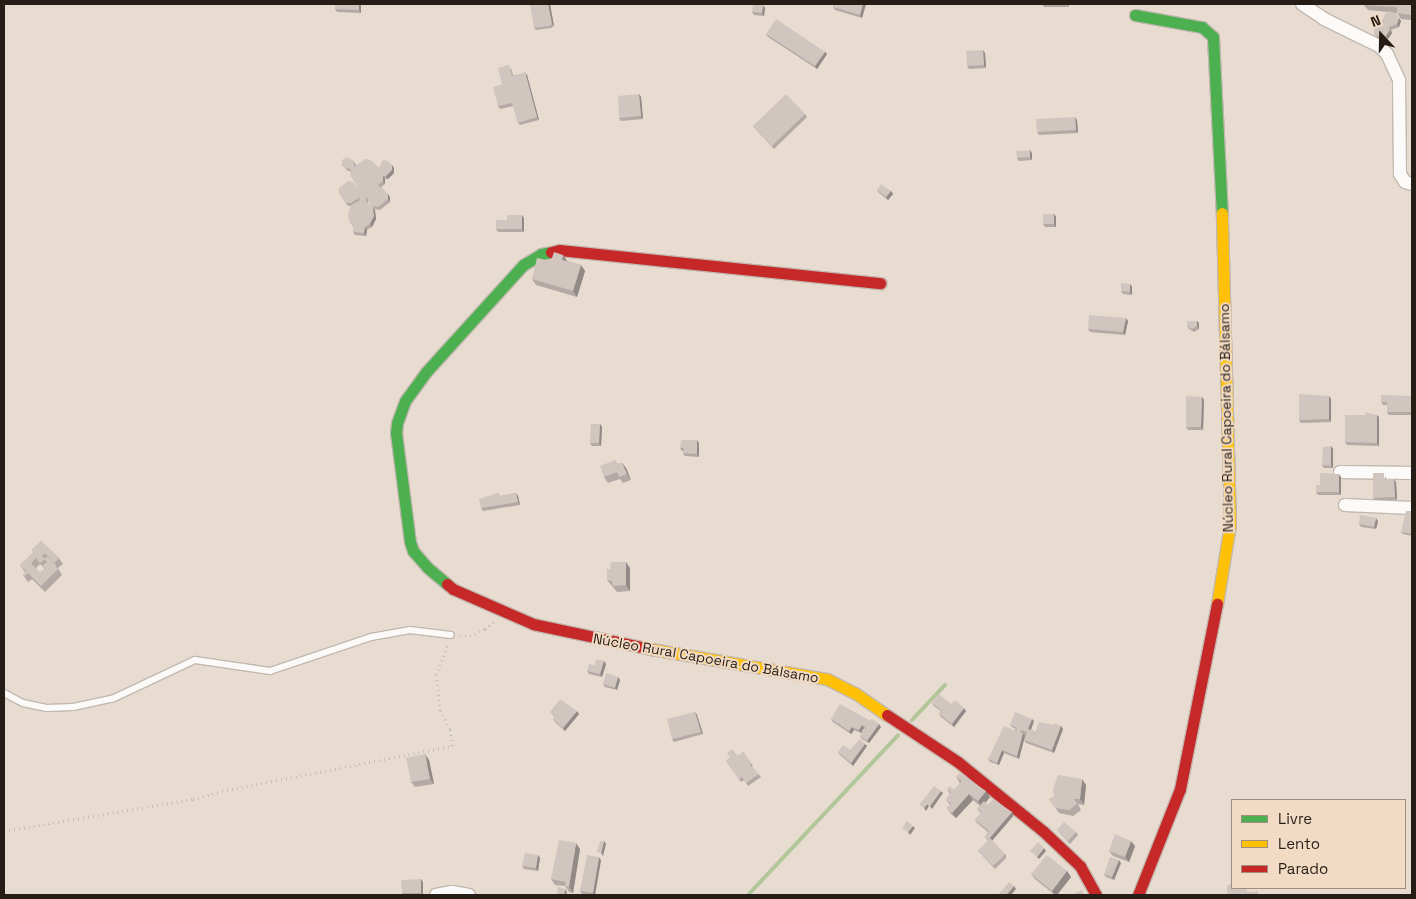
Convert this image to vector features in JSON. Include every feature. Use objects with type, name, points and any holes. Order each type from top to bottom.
[{"type":"street","points":[[1302,4],[1324,19],[1379,46],[1391,62],[1399,80],[1400,174],[1405,182],[1412,184]]},
{"type":"street","name":"Núcleo Rural Capoeira do Bálsamo","points":[[1135,15],[1202,27],[1213,37],[1221,156],[1230,524],[1216,612],[1180,789],[1138,895]]},
{"type":"street","name":"Núcleo Rural Capoeira do Bálsamo","points":[[880,283],[560,250],[541,254],[522,265],[413,388],[400,412],[396,433],[407,533],[413,551],[433,573],[453,589],[533,624],[563,632],[687,657],[812,675],[827,679],[869,701],[958,762],[1027,818],[1080,866],[1096,895]]},
{"type":"street","points":[[1340,472],[1412,473]]},
{"type":"street","points":[[1345,506],[1412,508]]},
{"type":"street","points":[[436,895],[452,892],[469,895]]},
{"type":"lane","points":[[4,693],[22,704],[46,708],[74,707],[112,699],[195,660],[270,671],[371,637],[410,630],[451,635]]},
{"type":"path","points":[[4,831],[193,799],[222,791],[452,746],[450,730],[440,711],[436,675],[451,635],[470,636],[485,629],[503,612]]},
{"type":"building","points":[[335,4],[359,4],[359,10],[335,9]]},
{"type":"building","points":[[530,4],[548,4],[552,24],[534,28]]},
{"type":"building","points":[[753,4],[763,5],[762,13],[752,12]]},
{"type":"building","points":[[834,4],[863,4],[860,15],[833,7]]},
{"type":"building","points":[[1364,4],[1412,4],[1411,15],[1397,13],[1397,7]]},
{"type":"building","points":[[1389,11],[1395,13],[1399,18],[1397,24],[1389,27],[1390,30],[1386,36],[1379,37],[1374,33],[1374,27],[1377,22],[1383,21],[1384,15]]},
{"type":"building","points":[[776,19],[825,52],[815,66],[766,34]]},
{"type":"building","points":[[983,50],[984,65],[967,66],[966,51]]},
{"type":"building","points":[[509,65],[512,76],[525,72],[537,117],[518,123],[512,103],[498,106],[493,87],[502,84],[498,68]]},
{"type":"building","points":[[639,94],[641,116],[619,118],[618,96]]},
{"type":"building","points":[[786,94],[805,114],[772,146],[753,126]]},
{"type":"building","points":[[1075,117],[1076,130],[1037,132],[1036,119]]},
{"type":"building","points":[[1030,150],[1030,157],[1017,158],[1016,151]]},
{"type":"building","points":[[347,157],[354,161],[354,167],[365,159],[371,160],[379,168],[383,160],[388,161],[392,165],[392,170],[386,176],[383,176],[383,181],[378,185],[388,194],[388,199],[378,207],[373,206],[366,197],[366,201],[373,207],[374,216],[370,224],[365,227],[364,233],[353,232],[354,226],[349,221],[348,213],[351,205],[359,201],[360,197],[351,203],[346,203],[339,193],[339,188],[348,181],[353,182],[360,191],[350,175],[351,169],[342,165],[342,160]]},
{"type":"building","points":[[881,184],[891,191],[886,197],[877,190]]},
{"type":"building","points":[[1043,214],[1054,214],[1054,224],[1043,224]]},
{"type":"building","points":[[507,215],[522,215],[522,229],[496,229],[496,220],[507,220]]},
{"type":"building","points":[[554,252],[563,255],[562,260],[581,265],[573,291],[532,279],[537,258],[551,261]]},
{"type":"building","points":[[1121,283],[1130,284],[1130,292],[1121,291]]},
{"type":"building","points":[[1089,315],[1126,318],[1123,332],[1088,329]]},
{"type":"building","points":[[1187,321],[1197,321],[1197,326],[1192,329],[1187,326]]},
{"type":"building","points":[[1299,394],[1329,396],[1329,419],[1299,420]]},
{"type":"building","points":[[1381,395],[1412,396],[1412,412],[1387,412],[1387,402],[1381,402]]},
{"type":"building","points":[[1186,396],[1202,397],[1201,427],[1186,427]]},
{"type":"building","points":[[1365,412],[1377,415],[1377,443],[1345,442],[1345,415],[1365,415]]},
{"type":"building","points":[[591,424],[600,424],[599,443],[590,443]]},
{"type":"building","points":[[681,440],[697,440],[697,454],[683,453],[684,448],[680,448]]},
{"type":"building","points":[[1331,446],[1331,466],[1322,465],[1323,447]]},
{"type":"building","points":[[615,460],[616,464],[622,463],[627,474],[619,477],[617,472],[604,477],[600,466]]},
{"type":"building","points":[[1320,473],[1339,474],[1339,492],[1316,492],[1316,485],[1320,485]]},
{"type":"building","points":[[1373,473],[1384,473],[1384,479],[1394,479],[1395,497],[1373,498]]},
{"type":"building","points":[[498,493],[501,496],[516,493],[518,502],[481,508],[479,499]]},
{"type":"building","points":[[1406,511],[1412,511],[1412,534],[1401,532]]},
{"type":"building","points":[[1360,515],[1376,518],[1374,527],[1359,524]]},
{"type":"building","points":[[41,541],[59,558],[54,563],[45,553],[42,556],[45,559],[40,563],[36,558],[31,563],[40,573],[53,563],[58,569],[41,586],[28,573],[24,577],[23,575],[26,571],[20,565],[33,552],[31,550]]},
{"type":"building","points":[[47,556],[56,565],[53,563],[46,569],[42,566],[47,562],[44,559]]},
{"type":"building","points":[[611,562],[626,562],[626,585],[613,586],[612,581],[607,580],[607,569],[610,569]]},
{"type":"building","points":[[596,659],[604,661],[600,674],[587,671],[589,664],[595,665]]},
{"type":"building","points":[[606,673],[618,677],[615,688],[603,684]]},
{"type":"building","points":[[939,694],[951,704],[955,700],[964,708],[952,724],[939,714],[942,711],[932,703]]},
{"type":"building","points":[[560,699],[577,711],[563,728],[553,719],[555,716],[550,712]]},
{"type":"building","points":[[840,704],[879,724],[867,741],[860,736],[866,728],[862,725],[859,730],[852,727],[849,731],[831,719]]},
{"type":"building","points":[[695,712],[701,732],[672,739],[667,719]]},
{"type":"building","points":[[1015,712],[1032,719],[1028,729],[1034,731],[1034,735],[1039,722],[1054,725],[1055,723],[1061,726],[1052,750],[1024,740],[1027,732],[1021,730],[1020,732],[1023,733],[1017,756],[1002,750],[997,763],[988,759],[1004,726],[1016,731],[1017,728],[1010,725]]},
{"type":"building","points":[[860,739],[865,744],[851,763],[838,752],[843,745],[850,750]]},
{"type":"building","points":[[732,749],[738,756],[743,752],[751,763],[750,765],[759,774],[746,783],[742,777],[739,779],[726,761],[730,757],[727,753]]},
{"type":"building","points":[[425,754],[430,779],[411,782],[406,758]]},
{"type":"building","points":[[959,773],[986,791],[978,801],[969,794],[952,813],[947,808],[951,804],[946,800],[951,792],[947,789],[950,786],[954,790],[962,781],[956,777]]},
{"type":"building","points":[[1058,775],[1082,779],[1080,799],[1074,799],[1077,804],[1069,810],[1055,808],[1049,799],[1054,796],[1053,789]]},
{"type":"building","points":[[934,786],[941,791],[930,806],[927,804],[924,808],[919,805]]},
{"type":"building","points":[[993,799],[1012,812],[988,840],[985,837],[989,831],[975,820],[982,812],[977,809],[984,801],[988,805]]},
{"type":"building","points":[[907,821],[913,826],[908,832],[902,828]]},
{"type":"building","points":[[1064,822],[1076,832],[1068,841],[1057,830]]},
{"type":"building","points":[[1115,834],[1131,841],[1125,857],[1109,851]]},
{"type":"building","points":[[990,838],[1004,853],[1004,856],[993,866],[978,851]]},
{"type":"building","points":[[559,840],[576,843],[569,887],[565,886],[566,882],[551,879]]},
{"type":"building","points":[[600,841],[604,841],[601,853],[597,852]]},
{"type":"building","points":[[1038,842],[1044,848],[1037,857],[1030,851]]},
{"type":"building","points":[[525,853],[538,855],[536,868],[522,866]]},
{"type":"building","points":[[587,855],[599,857],[593,893],[580,891]]},
{"type":"building","points":[[1047,855],[1067,871],[1052,891],[1031,874]]},
{"type":"building","points":[[1110,857],[1119,860],[1112,877],[1104,874]]},
{"type":"building","points":[[421,879],[421,893],[402,893],[401,880]]},
{"type":"building","points":[[1009,882],[1014,886],[1006,895],[998,895]]},
{"type":"building","points":[[1231,884],[1231,889],[1247,889],[1247,892],[1258,891],[1258,895],[1227,895],[1227,885]]},
{"type":"building","points":[[558,887],[565,889],[564,895],[557,895]]},
{"type":"building","points":[[1082,890],[1084,895],[1072,895]]},
{"type":"waterway","points":[[912,720],[945,685]]},
{"type":"waterway","points":[[748,895],[898,735]]},
{"type":"traffic: fast","points":[[1135,15],[1202,27],[1213,37],[1222,213]]},
{"type":"traffic: fast","points":[[447,584],[427,567],[413,551],[410,542],[396,433],[397,423],[405,401],[426,372],[523,265],[541,254],[551,252]]},
{"type":"traffic: slow","points":[[1217,604],[1230,525],[1222,213]]},
{"type":"traffic: slow","points":[[651,649],[827,679],[855,693],[887,715]]},
{"type":"traffic: jam","points":[[551,252],[560,250],[880,283]]},
{"type":"traffic: jam","points":[[447,584],[453,589],[533,624],[651,649]]},
{"type":"traffic: jam","points":[[1138,895],[1180,789],[1217,604]]},
{"type":"traffic: jam","points":[[887,715],[958,762],[1043,831],[1080,866],[1096,895]]}]
